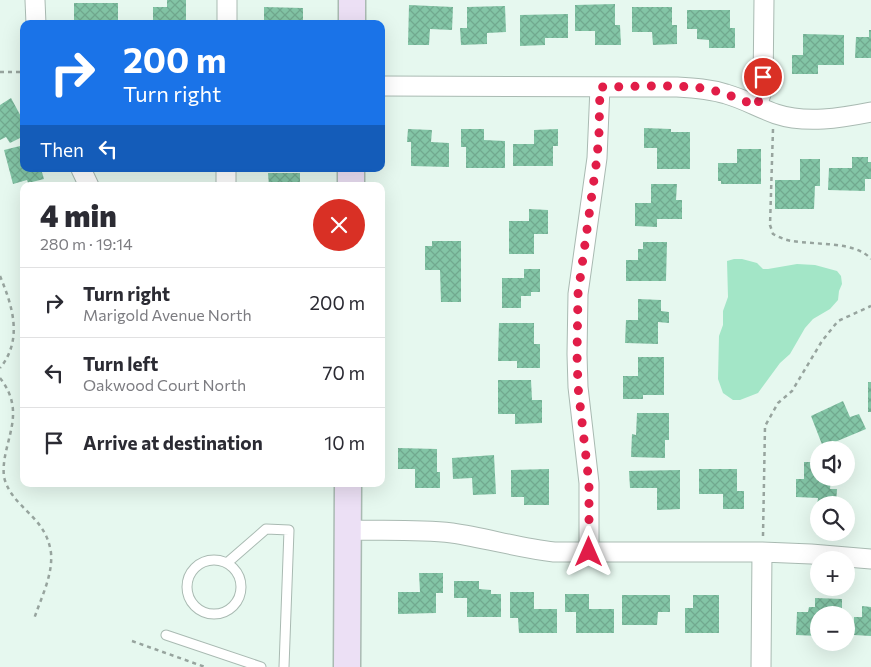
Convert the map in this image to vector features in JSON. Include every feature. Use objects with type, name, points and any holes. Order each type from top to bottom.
[{"type":"street","points":[[35,0],[36,20]]},
{"type":"street","points":[[226,20],[227,0]]},
{"type":"street","points":[[352,0],[352,20]]},
{"type":"street","points":[[757,106],[763,88],[764,0]]},
{"type":"street","points":[[385,86],[702,88],[727,94],[777,114],[793,118],[842,118],[871,112]]},
{"type":"street","points":[[589,552],[589,483],[578,387],[578,294],[597,158],[600,87]]},
{"type":"street","points":[[347,667],[348,487]]},
{"type":"street","points":[[348,530],[443,532],[554,552],[762,552],[871,559]]},
{"type":"street","points":[[761,667],[762,552]]},
{"type":"lane","points":[[228,564],[266,529],[289,530],[284,667]]},
{"type":"lane","points":[[220,560],[228,564],[239,576],[241,584],[238,601],[224,612],[206,613],[191,602],[187,584],[190,575],[203,562],[220,560]]},
{"type":"lane","points":[[166,635],[261,667]]},
{"type":"path","points":[[0,72],[20,72]]},
{"type":"path","points":[[777,114],[773,127],[770,215],[770,225],[773,234],[790,241],[856,249],[867,254],[871,259]]},
{"type":"path","points":[[0,276],[9,302],[14,326],[11,348],[7,359],[0,368]]},
{"type":"path","points":[[762,552],[765,426],[778,403],[792,391],[822,341],[838,321],[871,306]]},
{"type":"path","points":[[0,378],[6,387],[12,404],[11,424],[3,463],[4,475],[8,488],[14,498],[37,520],[43,529],[50,552],[51,564],[49,575],[34,619]]},
{"type":"path","points":[[132,640],[205,667]]},
{"type":"shaded area","points":[[734,259],[757,263],[763,269],[797,264],[815,265],[837,271],[841,276],[842,284],[838,300],[830,309],[813,319],[805,328],[790,354],[780,363],[758,393],[740,400],[733,400],[723,393],[718,379],[719,336],[723,325],[723,311],[728,297],[727,261]]},
{"type":"building","points":[[167,0],[186,0],[186,20],[153,20],[153,7],[167,7]]},
{"type":"building","points":[[74,3],[118,3],[118,20],[74,20]]},
{"type":"building","points":[[615,4],[615,25],[620,25],[621,45],[595,45],[595,31],[575,31],[575,5]]},
{"type":"building","points":[[409,5],[453,7],[452,30],[430,29],[429,45],[408,45]]},
{"type":"building","points":[[505,6],[506,32],[487,33],[487,44],[461,45],[460,28],[467,28],[467,7]]},
{"type":"building","points":[[264,7],[303,8],[303,20],[264,20]]},
{"type":"building","points":[[632,7],[672,7],[672,25],[677,25],[677,44],[653,45],[652,32],[632,32]]},
{"type":"building","points":[[687,10],[730,10],[730,28],[735,28],[735,48],[709,48],[709,40],[697,39],[697,29],[687,29]]},
{"type":"building","points":[[568,14],[568,38],[545,38],[545,45],[520,46],[520,15]]},
{"type":"building","points":[[869,30],[871,30],[871,58],[855,58],[856,37],[869,37]]},
{"type":"building","points":[[803,34],[844,35],[844,65],[818,65],[818,74],[792,74],[792,55],[803,55]]},
{"type":"building","points":[[11,98],[20,115],[20,138],[10,143],[6,137],[0,140],[0,105]]},
{"type":"building","points":[[644,128],[671,129],[671,132],[690,132],[690,169],[657,169],[657,148],[644,148]]},
{"type":"building","points":[[408,129],[432,130],[431,142],[449,143],[449,167],[411,166],[411,142],[407,142]]},
{"type":"building","points":[[461,129],[484,129],[484,140],[505,141],[505,168],[466,168],[466,147],[461,147]]},
{"type":"building","points":[[558,129],[558,146],[553,146],[553,166],[513,166],[513,144],[534,144],[534,130]]},
{"type":"building","points":[[20,146],[20,172],[42,172],[44,179],[32,182],[28,182],[27,180],[13,184],[4,150]]},
{"type":"building","points":[[737,149],[761,149],[761,184],[721,184],[721,181],[718,181],[718,163],[737,163]]},
{"type":"building","points":[[852,157],[868,157],[868,162],[871,162],[871,179],[865,179],[865,191],[828,190],[829,168],[852,168]]},
{"type":"building","points":[[800,159],[820,159],[820,186],[815,186],[814,209],[775,209],[775,180],[800,180]]},
{"type":"building","points":[[268,173],[300,173],[300,182],[269,182]]},
{"type":"building","points":[[651,184],[677,184],[676,200],[682,200],[682,219],[657,219],[657,227],[635,226],[635,203],[651,203]]},
{"type":"building","points":[[529,209],[548,210],[548,234],[534,234],[534,254],[509,254],[509,221],[529,221]]},
{"type":"building","points":[[432,241],[461,241],[461,302],[441,302],[440,270],[425,270],[425,246],[432,246]]},
{"type":"building","points":[[643,242],[667,242],[666,281],[626,281],[626,260],[638,260],[638,249],[643,249]]},
{"type":"building","points":[[524,269],[540,269],[540,292],[531,292],[531,296],[521,296],[521,308],[502,308],[502,278],[524,278]]},
{"type":"building","points":[[638,299],[661,300],[661,311],[669,312],[669,323],[658,322],[658,344],[625,343],[626,320],[638,320]]},
{"type":"building","points":[[499,323],[534,323],[534,344],[540,344],[540,368],[517,368],[517,361],[498,361]]},
{"type":"building","points":[[638,357],[664,357],[664,395],[643,395],[643,399],[623,399],[623,376],[638,376]]},
{"type":"building","points":[[498,380],[531,380],[532,400],[542,400],[542,423],[515,424],[515,414],[498,414]]},
{"type":"building","points":[[868,382],[871,382],[871,412],[868,412]]},
{"type":"building","points":[[843,401],[850,417],[859,414],[866,429],[837,441],[821,441],[811,416]]},
{"type":"building","points":[[637,413],[669,413],[669,440],[665,440],[665,458],[631,457],[632,434],[636,435]]},
{"type":"building","points":[[398,448],[437,449],[437,472],[440,472],[440,488],[415,488],[415,469],[398,469]]},
{"type":"building","points":[[494,455],[496,494],[473,495],[472,478],[453,479],[452,458]]},
{"type":"building","points":[[804,462],[810,462],[810,486],[830,486],[830,489],[837,489],[837,496],[796,497],[796,479],[804,479]]},
{"type":"building","points":[[549,469],[549,505],[524,505],[524,497],[511,497],[511,470]]},
{"type":"building","points":[[699,469],[737,469],[737,491],[744,491],[744,509],[723,509],[723,494],[699,494]]},
{"type":"building","points":[[680,470],[680,509],[657,510],[657,488],[630,488],[629,471]]},
{"type":"building","points":[[419,573],[443,573],[443,593],[436,593],[436,613],[398,614],[398,592],[420,592]]},
{"type":"building","points":[[454,581],[479,581],[479,589],[491,590],[491,594],[501,594],[501,617],[467,617],[467,598],[454,598]]},
{"type":"building","points":[[510,592],[534,592],[534,609],[557,609],[557,633],[519,633],[518,618],[510,618]]},
{"type":"building","points":[[565,594],[589,594],[589,609],[614,609],[614,633],[576,633],[576,612],[565,612]]},
{"type":"building","points":[[622,595],[670,595],[670,612],[658,612],[657,625],[622,625]]},
{"type":"building","points":[[693,595],[719,595],[719,633],[685,633],[685,608],[693,608]]},
{"type":"building","points":[[815,598],[842,599],[842,606],[815,606]]},
{"type":"building","points":[[862,606],[871,607],[871,636],[855,635],[855,617],[862,617]]},
{"type":"building","points":[[809,607],[810,636],[796,635],[797,612],[808,612]]},
{"type":"route","points":[[589,552],[589,483],[578,387],[578,294],[597,158],[600,87],[702,88],[727,94],[757,106],[763,88],[763,77]]}]
